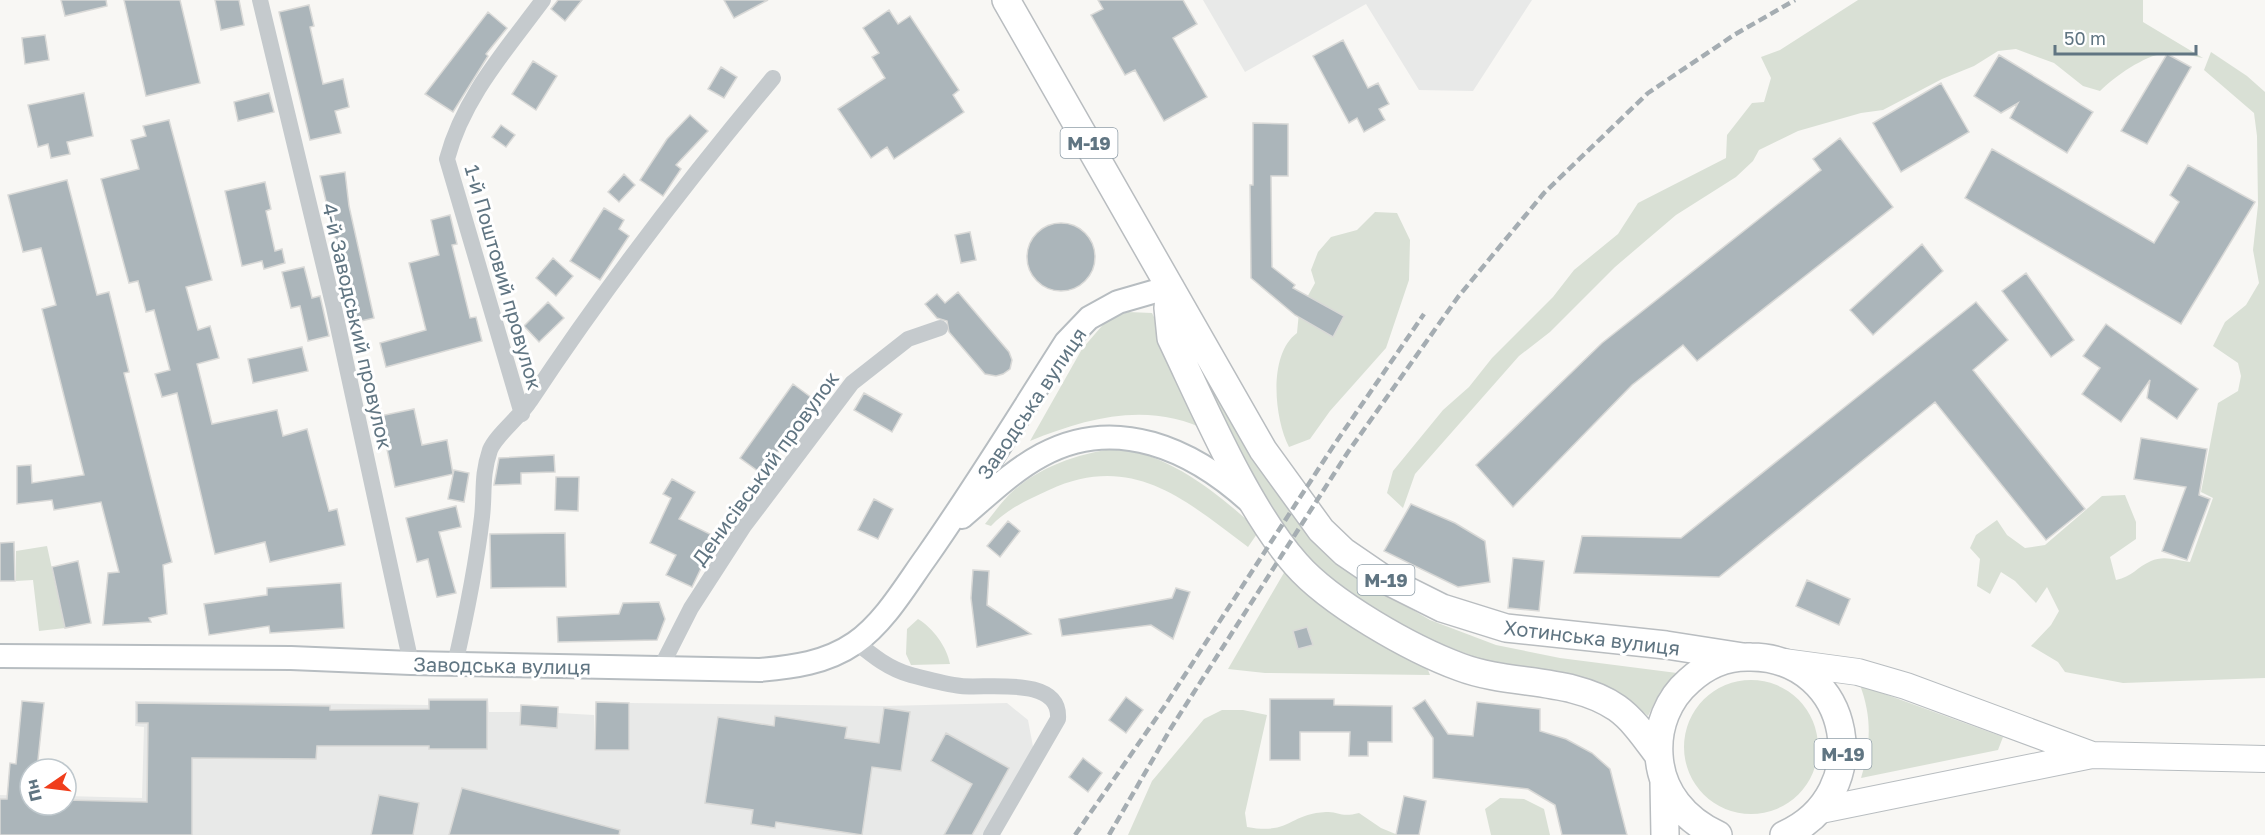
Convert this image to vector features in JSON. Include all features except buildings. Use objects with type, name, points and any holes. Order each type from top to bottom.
[{"type":"highway","name":"Хотинська вулиця","points":[[1006,0],[1212,356],[1263,450],[1321,530],[1344,552],[1382,578],[1442,608],[1506,628],[1666,645],[1743,657]]},
{"type":"highway","name":"М-19","points":[[1170,287],[1168,308],[1172,338],[1257,508]]},
{"type":"highway","name":"Заводська вулиця","points":[[1257,508],[1296,564],[1331,595],[1409,643],[1461,667],[1597,697],[1618,709],[1661,769]]},
{"type":"highway","name":"М-19","points":[[1665,835],[1661,769],[1664,717],[1676,694],[1705,668],[1743,657],[1762,657],[1780,661],[1805,674],[1816,683],[1833,705],[1840,725],[1843,745],[1836,786],[1810,822],[1784,835]]},
{"type":"highway","name":"М-19","points":[[1661,769],[1680,808],[1698,824],[1718,835]]},
{"type":"main road","name":"Заводська вулиця","points":[[0,656],[291,658],[660,669],[786,668],[828,658],[856,642],[887,610],[945,531],[1066,342],[1089,318],[1118,302],[1170,287]]},
{"type":"main road","name":"Заводська вулиця","points":[[945,531],[1022,468],[1042,455],[1090,439],[1117,437],[1143,440],[1182,456],[1239,492],[1257,508]]},
{"type":"main road","points":[[1780,661],[1858,672],[1906,686],[2092,755]]},
{"type":"main road","points":[[1810,822],[2092,755],[2265,759]]},
{"type":"street","name":"4-й Заводський провулок","points":[[260,0],[334,308],[411,663]]},
{"type":"street","name":"1-й Поштовий провулок","points":[[522,414],[447,159],[454,132],[468,103],[543,0]]},
{"type":"street","points":[[455,664],[467,611],[482,514],[482,482],[491,447],[522,414],[616,277],[711,153],[773,78]]},
{"type":"street","name":"Денисівський провулок","points":[[660,669],[691,608],[744,525],[852,383],[908,339],[940,328]]},
{"type":"street","points":[[856,642],[879,661],[909,674],[961,686],[1028,689],[1052,699],[1057,708],[1058,719],[991,835]]},
{"type":"shaded area","points":[[1203,0],[1532,0],[1473,91],[1419,90],[1366,4],[1245,72]]},
{"type":"shaded area","points":[[1858,0],[2143,0],[2143,22],[2203,58],[2174,53],[2157,55],[2130,68],[2100,91],[2083,86],[2054,63],[2016,49],[1998,51],[1974,66],[1942,79],[1883,110],[1861,113],[1798,131],[1759,150],[1753,161],[1736,177],[1676,215],[1615,267],[1550,332],[1519,356],[1415,474],[1403,508],[1387,493],[1393,471],[1443,410],[1469,387],[1492,358],[1553,297],[1574,270],[1618,234],[1638,203],[1726,158],[1727,135],[1752,103],[1764,102],[1771,78],[1761,57],[1780,50]]},
{"type":"shaded area","points":[[2211,52],[2247,76],[2265,92],[2265,678],[2123,683],[2065,672],[2058,662],[2031,646],[2051,625],[2059,611],[2047,587],[2036,603],[2015,581],[2001,572],[1990,594],[1977,586],[1980,559],[1970,548],[1976,535],[1997,520],[2007,535],[2025,548],[2045,545],[2102,496],[2125,495],[2136,522],[2136,539],[2110,557],[2116,580],[2160,558],[2190,562],[2213,498],[2201,492],[2218,403],[2238,391],[2241,376],[2238,363],[2213,346],[2225,322],[2246,305],[2259,283],[2253,250],[2258,205],[2257,136],[2254,113],[2204,70]]},
{"type":"shaded area","points":[[1375,212],[1397,213],[1410,240],[1409,280],[1386,348],[1330,411],[1310,439],[1289,447],[1277,404],[1278,371],[1281,356],[1297,333],[1299,312],[1315,283],[1311,270],[1318,252],[1331,237],[1357,230]]},
{"type":"shaded area","points":[[1128,312],[1152,313],[1210,432],[1165,417],[1120,416],[1075,425],[1030,441],[1082,349],[1107,320]]},
{"type":"shaded area","points":[[1181,326],[1307,533],[1346,571],[1430,620],[1496,645],[1560,658],[1677,673],[1660,692],[1648,716],[1623,697],[1595,683],[1568,676],[1500,665],[1435,641],[1382,615],[1334,582],[1295,543],[1261,492],[1232,438]]},
{"type":"shaded area","points":[[1121,448],[1160,460],[1178,469],[1212,491],[1259,531],[1248,547],[1202,512],[1156,486],[1132,479],[1106,476],[1079,480],[1049,490],[1025,501],[991,526],[985,524],[1009,495],[1037,474],[1064,461]]},
{"type":"shaded area","points":[[47,546],[65,628],[39,631],[33,580],[16,581],[16,551]]},
{"type":"shaded area","points":[[1285,571],[1300,585],[1428,670],[1430,675],[1265,673],[1228,669]]},
{"type":"shaded area","points":[[918,619],[938,638],[946,651],[950,664],[911,665],[906,654],[907,629]]},
{"type":"shaded area","points":[[1751,680],[1777,685],[1799,699],[1813,721],[1818,747],[1813,773],[1799,795],[1777,809],[1751,814],[1725,809],[1703,795],[1689,773],[1684,747],[1689,721],[1703,699],[1725,685]]},
{"type":"shaded area","points":[[1860,685],[2003,737],[1998,750],[1861,778],[1867,754],[1869,731],[1867,708]]},
{"type":"shaded area","points":[[428,698],[488,698],[489,712],[520,712],[520,726],[557,728],[558,713],[594,715],[594,751],[630,751],[630,703],[885,706],[1007,703],[1028,720],[1034,752],[985,835],[0,835],[0,795],[18,796],[18,817],[78,817],[78,796],[142,798],[144,727],[135,726],[135,701],[428,705]]},
{"type":"shaded area","points":[[1222,710],[1243,710],[1267,715],[1245,813],[1247,827],[1273,828],[1304,816],[1330,812],[1344,815],[1359,813],[1381,828],[1398,835],[1128,835],[1152,781],[1204,719]]},
{"type":"shaded area","points":[[1500,798],[1524,799],[1544,809],[1550,835],[1491,835],[1485,809]]},
{"type":"railway","points":[[1109,835],[1171,728],[1348,452],[1458,297],[1544,193],[1648,93],[1734,35],[1795,0]]},
{"type":"railway","points":[[1075,835],[1164,707],[1334,445],[1424,314]]}]
